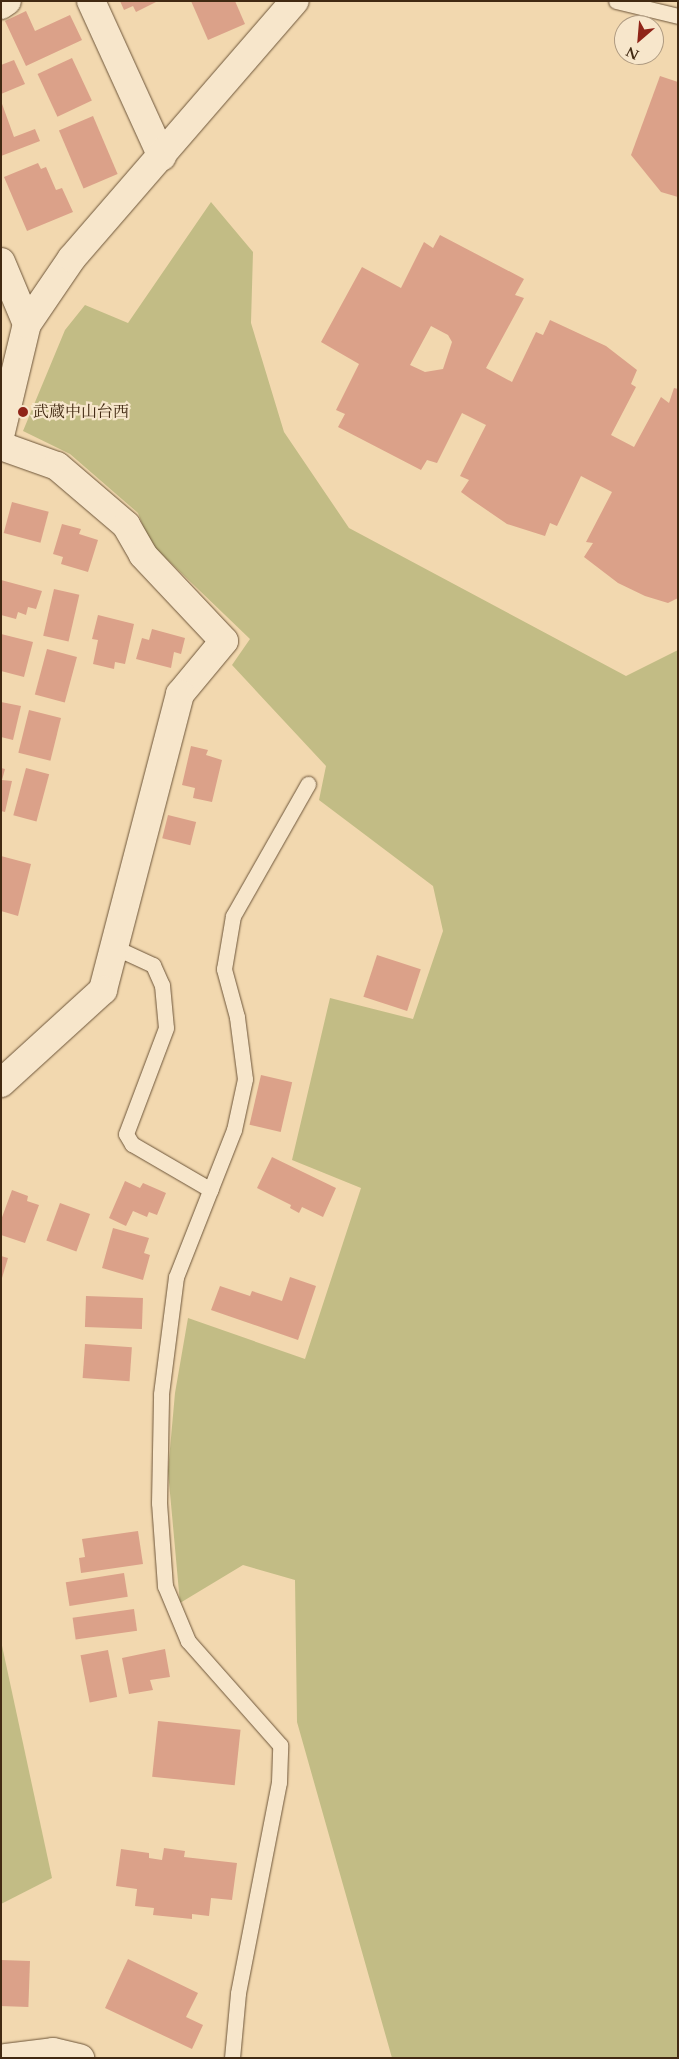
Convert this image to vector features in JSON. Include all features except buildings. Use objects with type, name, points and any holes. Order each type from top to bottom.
[{"type":"street","points":[[1,5],[7,1]]},
{"type":"street","points":[[91,1],[162,157]]},
{"type":"street","points":[[1,432],[27,324],[72,258],[162,157],[295,1]]},
{"type":"street","points":[[1,262],[27,324]]},
{"type":"street","points":[[1,446],[57,466],[126,526],[143,555],[224,641],[180,694],[103,990],[1,1083]]},
{"type":"street","points":[[6,2058],[53,2052],[80,2058]]},
{"type":"lane","points":[[616,1],[678,16]]},
{"type":"lane","points":[[232,2058],[239,1983],[279,1782],[280,1745],[188,1641],[165,1586],[159,1503],[161,1394],[176,1277],[234,1130],[245,1079],[237,1017],[224,968],[233,916],[308,784]]},
{"type":"lane","points":[[114,947],[153,965],[162,985],[166,1028],[126,1134],[132,1144],[211,1190]]},
{"type":"shaded area","points":[[211,202],[253,252],[251,323],[284,432],[349,528],[626,676],[678,650],[678,2058],[392,2058],[297,1722],[295,1580],[243,1565],[180,1603],[168,1471],[175,1393],[188,1318],[305,1359],[361,1188],[292,1160],[330,998],[413,1019],[443,931],[433,886],[319,800],[326,766],[232,665],[250,639],[149,542],[138,513],[70,454],[23,431],[65,330],[85,305],[128,323]]},
{"type":"shaded area","points":[[1,1641],[52,1878],[1,1904]]},
{"type":"place","name":"武蔵中山台西","points":[[23,412]]}]
